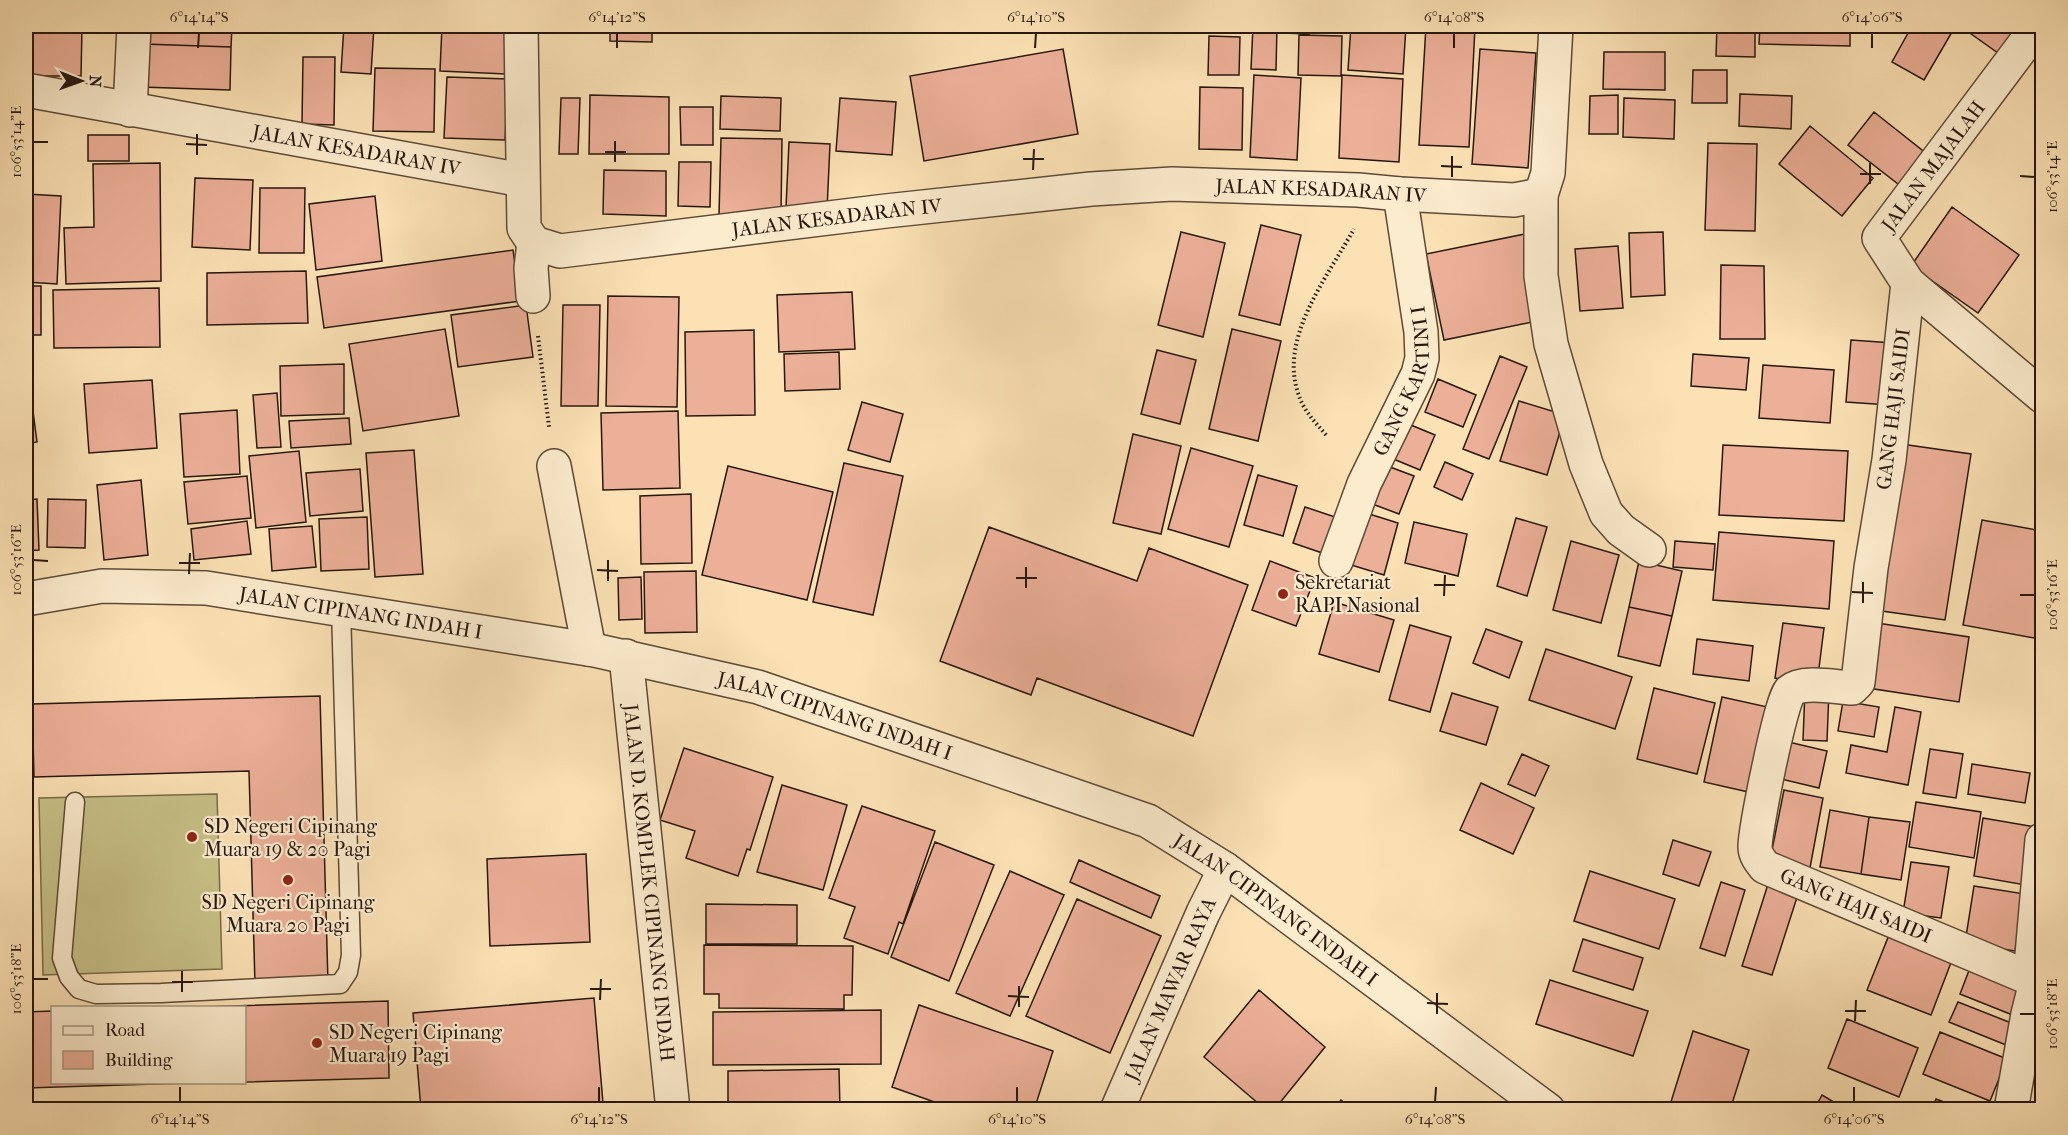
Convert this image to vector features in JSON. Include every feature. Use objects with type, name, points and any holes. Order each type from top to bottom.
[{"type":"street","points":[[130,110],[134,26]]},
{"type":"street","points":[[521,26],[524,228],[534,243],[531,268],[533,297]]},
{"type":"street","points":[[1556,26],[1548,172],[1540,195],[1541,276],[1551,344],[1586,464],[1606,513],[1621,530],[1649,550]]},
{"type":"street","name":"JALAN MAJALAH","points":[[2038,26],[1879,238],[1908,283],[2043,396]]},
{"type":"street","name":"JALAN KESADARAN IV","points":[[26,90],[522,180]]},
{"type":"street","name":"JALAN KESADARAN IV","points":[[534,243],[560,251],[875,212],[1091,189],[1172,184],[1358,190],[1514,200],[1540,195]]},
{"type":"street","name":"GANG KARTINI I","points":[[1336,561],[1364,484],[1418,374],[1422,358],[1421,332],[1400,194]]},
{"type":"street","name":"GANG HAJI SAIDI","points":[[1908,283],[1889,460],[1871,568],[1858,682],[1852,688],[1799,685],[1787,693],[1767,776],[1755,848],[1765,867],[2030,978]]},
{"type":"street","points":[[554,466],[589,649]]},
{"type":"street","name":"JALAN CIPINANG INDAH I","points":[[26,599],[102,586],[206,588],[589,649],[758,687],[1149,820],[1225,869],[1548,1110]]},
{"type":"street","name":"JALAN D. KOMPLEK CIPINANG INDAH","points":[[626,656],[673,1110]]},
{"type":"street","points":[[2011,1110],[2035,1014],[2035,986],[2034,980],[2030,978],[2043,840]]},
{"type":"street","name":"JALAN MAWAR RAYA","points":[[1117,1110],[1203,913],[1225,869]]},
{"type":"lane","points":[[75,802],[62,958],[69,976],[79,989],[96,994],[161,993],[340,984],[348,972],[351,955],[341,609]]},
{"type":"path","points":[[1326,435],[1309,416],[1298,393],[1292,363],[1303,320],[1355,228],[1358,190]]},
{"type":"path","points":[[533,297],[554,466]]},
{"type":"shaded area","points":[[217,794],[222,969],[43,975],[39,798]]},
{"type":"building","points":[[26,26],[82,27],[81,76],[26,76]]},
{"type":"building","points":[[144,26],[232,26],[231,47],[143,44]]},
{"type":"building","points":[[344,26],[374,26],[371,74],[341,72]]},
{"type":"building","points":[[442,26],[508,26],[506,74],[440,71]]},
{"type":"building","points":[[610,26],[652,26],[652,42],[610,41]]},
{"type":"building","points":[[1214,26],[1251,26],[1250,30],[1214,29]]},
{"type":"building","points":[[1253,26],[1277,26],[1276,70],[1251,69]]},
{"type":"building","points":[[1284,26],[1310,26],[1309,34],[1283,33]]},
{"type":"building","points":[[1351,26],[1406,26],[1403,74],[1348,70]]},
{"type":"building","points":[[1426,26],[1475,27],[1469,147],[1419,145]]},
{"type":"building","points":[[1634,26],[1699,26],[1699,33],[1634,32]]},
{"type":"building","points":[[1717,26],[1755,26],[1755,57],[1716,56]]},
{"type":"building","points":[[1760,26],[1850,26],[1850,46],[1759,44]]},
{"type":"building","points":[[1912,26],[1940,26],[1952,32],[1924,80],[1892,62]]},
{"type":"building","points":[[1960,26],[2028,26],[2005,58]]},
{"type":"building","points":[[1299,35],[1342,36],[1341,76],[1298,75]]},
{"type":"building","points":[[1209,36],[1240,37],[1239,75],[1208,75]]},
{"type":"building","points":[[143,44],[231,47],[230,90],[141,87]]},
{"type":"building","points":[[1063,49],[1078,134],[924,161],[910,76]]},
{"type":"building","points":[[1480,49],[1536,53],[1528,168],[1472,164]]},
{"type":"building","points":[[1604,52],[1665,52],[1665,90],[1603,89]]},
{"type":"building","points":[[303,57],[335,57],[334,125],[302,124]]},
{"type":"building","points":[[375,68],[435,69],[434,132],[373,131]]},
{"type":"building","points":[[1693,70],[1727,70],[1727,103],[1692,103]]},
{"type":"building","points":[[1254,75],[1301,78],[1297,160],[1250,157]]},
{"type":"building","points":[[1342,75],[1403,79],[1399,162],[1339,158]]},
{"type":"building","points":[[447,77],[508,79],[505,140],[444,138]]},
{"type":"building","points":[[1200,87],[1243,88],[1242,150],[1199,149]]},
{"type":"building","points":[[1740,94],[1792,96],[1791,129],[1739,126]]},
{"type":"building","points":[[590,95],[669,97],[669,154],[589,154]]},
{"type":"building","points":[[1618,95],[1618,134],[1589,134],[1590,96]]},
{"type":"building","points":[[721,96],[781,98],[780,131],[720,129]]},
{"type":"building","points":[[561,98],[580,98],[578,154],[559,154]]},
{"type":"building","points":[[840,98],[896,102],[892,155],[836,151]]},
{"type":"building","points":[[1624,98],[1675,100],[1674,139],[1623,137]]},
{"type":"building","points":[[680,107],[713,107],[713,145],[681,145]]},
{"type":"building","points":[[1874,112],[1932,158],[1907,191],[1848,145]]},
{"type":"building","points":[[1810,126],[1873,178],[1842,216],[1779,164]]},
{"type":"building","points":[[88,135],[129,135],[129,161],[88,161]]},
{"type":"building","points":[[721,138],[782,139],[781,216],[719,215]]},
{"type":"building","points":[[789,142],[830,144],[827,210],[786,207]]},
{"type":"building","points":[[1708,143],[1757,144],[1755,231],[1705,230]]},
{"type":"building","points":[[679,162],[711,162],[710,207],[678,206]]},
{"type":"building","points":[[160,163],[161,281],[66,284],[64,228],[94,227],[93,164]]},
{"type":"building","points":[[604,170],[666,171],[666,216],[603,214]]},
{"type":"building","points":[[195,178],[253,180],[250,250],[192,247]]},
{"type":"building","points":[[260,188],[305,188],[304,253],[259,253]]},
{"type":"building","points":[[26,194],[61,196],[57,284],[26,282]]},
{"type":"building","points":[[375,196],[382,261],[316,270],[309,204]]},
{"type":"building","points":[[1952,207],[2019,255],[1978,313],[1911,266]]},
{"type":"building","points":[[1261,225],[1301,235],[1280,325],[1239,315]]},
{"type":"building","points":[[1181,232],[1225,243],[1203,337],[1158,325]]},
{"type":"building","points":[[1663,232],[1665,295],[1631,297],[1629,233]]},
{"type":"building","points":[[1525,234],[1542,320],[1444,340],[1426,254]]},
{"type":"building","points":[[1618,246],[1623,308],[1580,311],[1575,249]]},
{"type":"building","points":[[513,250],[520,301],[324,328],[317,277]]},
{"type":"building","points":[[1721,265],[1764,266],[1765,339],[1720,339]]},
{"type":"building","points":[[306,271],[308,323],[207,325],[207,273]]},
{"type":"building","points":[[26,286],[41,286],[41,335],[26,335]]},
{"type":"building","points":[[159,288],[160,347],[54,348],[53,290]]},
{"type":"building","points":[[852,292],[855,349],[779,352],[777,295]]},
{"type":"building","points":[[608,296],[679,297],[677,407],[606,406]]},
{"type":"building","points":[[526,305],[533,357],[458,367],[451,315]]},
{"type":"building","points":[[563,305],[600,305],[598,406],[561,406]]},
{"type":"building","points":[[445,329],[459,416],[363,431],[349,344]]},
{"type":"building","points":[[1232,329],[1281,341],[1258,441],[1209,429]]},
{"type":"building","points":[[754,330],[755,415],[686,416],[685,332]]},
{"type":"building","points":[[1851,340],[1893,343],[1889,405],[1846,402]]},
{"type":"building","points":[[1157,350],[1196,360],[1180,424],[1141,414]]},
{"type":"building","points":[[839,352],[840,389],[785,391],[784,354]]},
{"type":"building","points":[[1693,354],[1749,358],[1746,390],[1691,386]]},
{"type":"building","points":[[1500,356],[1527,367],[1489,459],[1463,449]]},
{"type":"building","points":[[26,357],[37,442],[26,444]]},
{"type":"building","points":[[344,364],[344,414],[281,416],[280,366]]},
{"type":"building","points":[[1763,365],[1834,370],[1830,423],[1759,418]]},
{"type":"building","points":[[1438,379],[1476,395],[1463,427],[1425,412]]},
{"type":"building","points":[[152,380],[157,448],[89,453],[84,384]]},
{"type":"building","points":[[277,393],[281,447],[257,448],[253,395]]},
{"type":"building","points":[[1519,401],[1565,415],[1547,475],[1500,461]]},
{"type":"building","points":[[862,402],[903,414],[890,462],[848,450]]},
{"type":"building","points":[[237,410],[240,474],[184,477],[180,414]]},
{"type":"building","points":[[678,411],[680,488],[603,490],[601,413]]},
{"type":"building","points":[[349,418],[351,444],[291,448],[289,421]]},
{"type":"building","points":[[1406,423],[1435,435],[1420,470],[1391,458]]},
{"type":"building","points":[[1133,434],[1181,446],[1161,534],[1113,523]]},
{"type":"building","points":[[1901,444],[1971,454],[1945,620],[1875,610]]},
{"type":"building","points":[[1723,445],[1848,451],[1844,521],[1719,515]]},
{"type":"building","points":[[1191,448],[1253,466],[1229,547],[1168,529]]},
{"type":"building","points":[[414,450],[423,574],[375,577],[366,453]]},
{"type":"building","points":[[299,451],[306,522],[256,528],[249,456]]},
{"type":"building","points":[[1445,462],[1473,474],[1462,500],[1434,487]]},
{"type":"building","points":[[844,463],[903,476],[873,615],[813,602]]},
{"type":"building","points":[[1382,464],[1414,476],[1399,514],[1367,502]]},
{"type":"building","points":[[728,466],[833,492],[807,600],[702,575]]},
{"type":"building","points":[[360,469],[363,511],[310,516],[306,473]]},
{"type":"building","points":[[1258,475],[1297,486],[1283,536],[1244,525]]},
{"type":"building","points":[[247,476],[251,518],[188,524],[184,482]]},
{"type":"building","points":[[141,480],[148,555],[104,560],[97,485]]},
{"type":"building","points":[[691,494],[692,563],[641,564],[640,496]]},
{"type":"building","points":[[37,499],[39,550],[26,551],[26,500]]},
{"type":"building","points":[[48,499],[86,500],[85,548],[47,547]]},
{"type":"building","points":[[1305,507],[1344,520],[1331,556],[1293,543]]},
{"type":"building","points":[[1363,512],[1398,523],[1384,575],[1348,564]]},
{"type":"building","points":[[367,517],[369,569],[321,571],[319,519]]},
{"type":"building","points":[[1516,518],[1547,527],[1527,596],[1497,586]]},
{"type":"building","points":[[1982,520],[2042,531],[2040,639],[1963,625]]},
{"type":"building","points":[[247,521],[251,554],[194,560],[191,529]]},
{"type":"building","points":[[1414,522],[1467,534],[1458,576],[1405,563]]},
{"type":"building","points":[[312,526],[316,567],[272,571],[269,529]]},
{"type":"building","points":[[989,527],[1137,581],[1149,548],[1248,585],[1193,736],[1037,678],[1031,695],[940,661]]},
{"type":"building","points":[[1719,532],[1834,541],[1829,609],[1713,600]]},
{"type":"building","points":[[1571,541],[1619,555],[1601,623],[1553,610]]},
{"type":"building","points":[[1675,541],[1715,544],[1713,570],[1673,567]]},
{"type":"building","name":"Sekretariat RAPI Nasional","points":[[1270,561],[1315,578],[1296,626],[1252,610]]},
{"type":"building","points":[[1639,561],[1682,571],[1672,616],[1629,607]]},
{"type":"building","points":[[696,571],[697,632],[645,633],[644,572]]},
{"type":"building","points":[[641,577],[642,619],[619,620],[618,578]]},
{"type":"building","points":[[1334,602],[1394,620],[1379,672],[1319,654]]},
{"type":"building","points":[[1629,607],[1672,616],[1660,666],[1618,656]]},
{"type":"building","points":[[1783,623],[1824,628],[1817,684],[1775,678]]},
{"type":"building","points":[[1877,623],[1969,637],[1959,702],[1868,688]]},
{"type":"building","points":[[1410,625],[1451,637],[1430,712],[1389,700]]},
{"type":"building","points":[[1486,629],[1522,642],[1509,678],[1473,663]]},
{"type":"building","points":[[1697,639],[1753,646],[1749,681],[1693,674]]},
{"type":"building","points":[[1546,649],[1632,677],[1615,729],[1529,700]]},
{"type":"building","points":[[1654,688],[1715,703],[1697,774],[1637,759]]},
{"type":"building","points":[[1805,690],[1829,691],[1827,741],[1803,740]]},
{"type":"building","points":[[1452,693],[1498,707],[1486,745],[1440,731]]},
{"type":"building","name":"SD Negeri Cipinang Muara 20 Pagi","points":[[320,696],[328,983],[255,984],[249,771],[34,777],[32,704]]},
{"type":"building","points":[[1722,697],[1772,708],[1753,793],[1704,782]]},
{"type":"building","points":[[1843,701],[1879,707],[1874,737],[1838,731]]},
{"type":"building","points":[[1895,707],[1921,712],[1908,785],[1846,773],[1851,745],[1887,752]]},
{"type":"building","points":[[1780,740],[1827,751],[1819,788],[1773,777]]},
{"type":"building","points":[[684,748],[773,777],[750,850],[747,849],[738,876],[686,858],[695,831],[660,820]]},
{"type":"building","points":[[1930,749],[1963,754],[1956,798],[1923,793]]},
{"type":"building","points":[[1522,754],[1549,766],[1535,796],[1508,784]]},
{"type":"building","points":[[1972,764],[2030,773],[2025,803],[1968,794]]},
{"type":"building","points":[[1481,783],[1534,808],[1513,854],[1460,830]]},
{"type":"building","points":[[782,785],[847,805],[823,890],[757,872]]},
{"type":"building","points":[[1784,790],[1823,798],[1809,873],[1769,865]]},
{"type":"building","points":[[1916,802],[1981,812],[1974,858],[1909,847]]},
{"type":"building","points":[[862,806],[935,831],[903,924],[899,922],[888,954],[844,938],[855,907],[829,898]]},
{"type":"building","points":[[1830,810],[1869,817],[1861,874],[1820,867]]},
{"type":"building","points":[[26,812],[28,876],[26,876]]},
{"type":"building","points":[[1869,817],[1910,822],[1901,880],[1861,874]]},
{"type":"building","points":[[1983,818],[2041,828],[2031,886],[1974,876]]},
{"type":"building","points":[[1673,840],[1711,852],[1699,886],[1663,874]]},
{"type":"building","points":[[935,842],[994,865],[949,981],[891,957]]},
{"type":"building","points":[[586,854],[590,942],[490,946],[487,859]]},
{"type":"building","points":[[1079,860],[1160,896],[1151,918],[1070,882]]},
{"type":"building","points":[[1911,862],[1949,867],[1941,918],[1903,913]]},
{"type":"building","points":[[1010,871],[1064,895],[1010,1016],[956,993]]},
{"type":"building","points":[[1590,871],[1675,899],[1659,949],[1574,921]]},
{"type":"building","points":[[1770,878],[1800,888],[1772,975],[1742,966]]},
{"type":"building","points":[[1721,882],[1745,890],[1725,956],[1700,948]]},
{"type":"building","points":[[1974,886],[2025,894],[2015,951],[1965,943]]},
{"type":"building","points":[[1077,899],[1161,936],[1110,1053],[1026,1016]]},
{"type":"building","points":[[706,904],[797,905],[797,944],[706,944]]},
{"type":"building","points":[[1889,935],[1952,960],[1931,1015],[1867,990]]},
{"type":"building","points":[[1583,939],[1643,958],[1633,990],[1573,971]]},
{"type":"building","points":[[704,945],[853,946],[852,995],[844,995],[844,1009],[719,1008],[719,994],[704,994]]},
{"type":"building","points":[[1973,960],[2028,982],[2015,1016],[1960,994]]},
{"type":"building","points":[[1550,980],[1648,1011],[1633,1056],[1536,1024]]},
{"type":"building","points":[[1259,990],[1325,1047],[1274,1110],[1266,1110],[1204,1057]]},
{"type":"building","points":[[594,998],[603,1103],[529,1110],[421,1110],[413,1013]]},
{"type":"building","name":"SD Negeri Cipinang Muara 19 Pagi","points":[[388,1001],[389,1078],[246,1082],[246,1006],[231,1006]]},
{"type":"building","points":[[1958,1002],[2019,1026],[2011,1047],[1949,1022]]},
{"type":"building","points":[[919,1005],[1053,1051],[1034,1110],[957,1110],[892,1087]]},
{"type":"building","points":[[881,1010],[881,1064],[713,1065],[713,1012]]},
{"type":"building","points":[[51,1011],[51,1084],[156,1084],[26,1088],[26,1012]]},
{"type":"building","points":[[1847,1019],[1918,1048],[1899,1097],[1828,1068]]},
{"type":"building","points":[[1693,1031],[1749,1050],[1730,1110],[1685,1110],[1670,1105]]},
{"type":"building","points":[[1940,1032],[2007,1059],[1990,1101],[1923,1074]]},
{"type":"building","points":[[839,1069],[840,1110],[728,1110],[728,1071]]},
{"type":"building","points":[[1822,1095],[1847,1110],[1814,1110]]},
{"type":"building","points":[[1936,1099],[1966,1110],[1932,1110]]},
{"type":"building","points":[[1341,1100],[1353,1110],[1333,1110]]},
{"type":"place","name":"Sekretariat RAPI Nasional","points":[[1283,594]]},
{"type":"place","name":"SD Negeri Cipinang Muara 19 & 20 Pagi","points":[[192,837]]},
{"type":"place","name":"SD Negeri Cipinang Muara 20 Pagi","points":[[288,880]]},
{"type":"place","name":"SD Negeri Cipinang Muara 19 Pagi","points":[[317,1043]]}]
